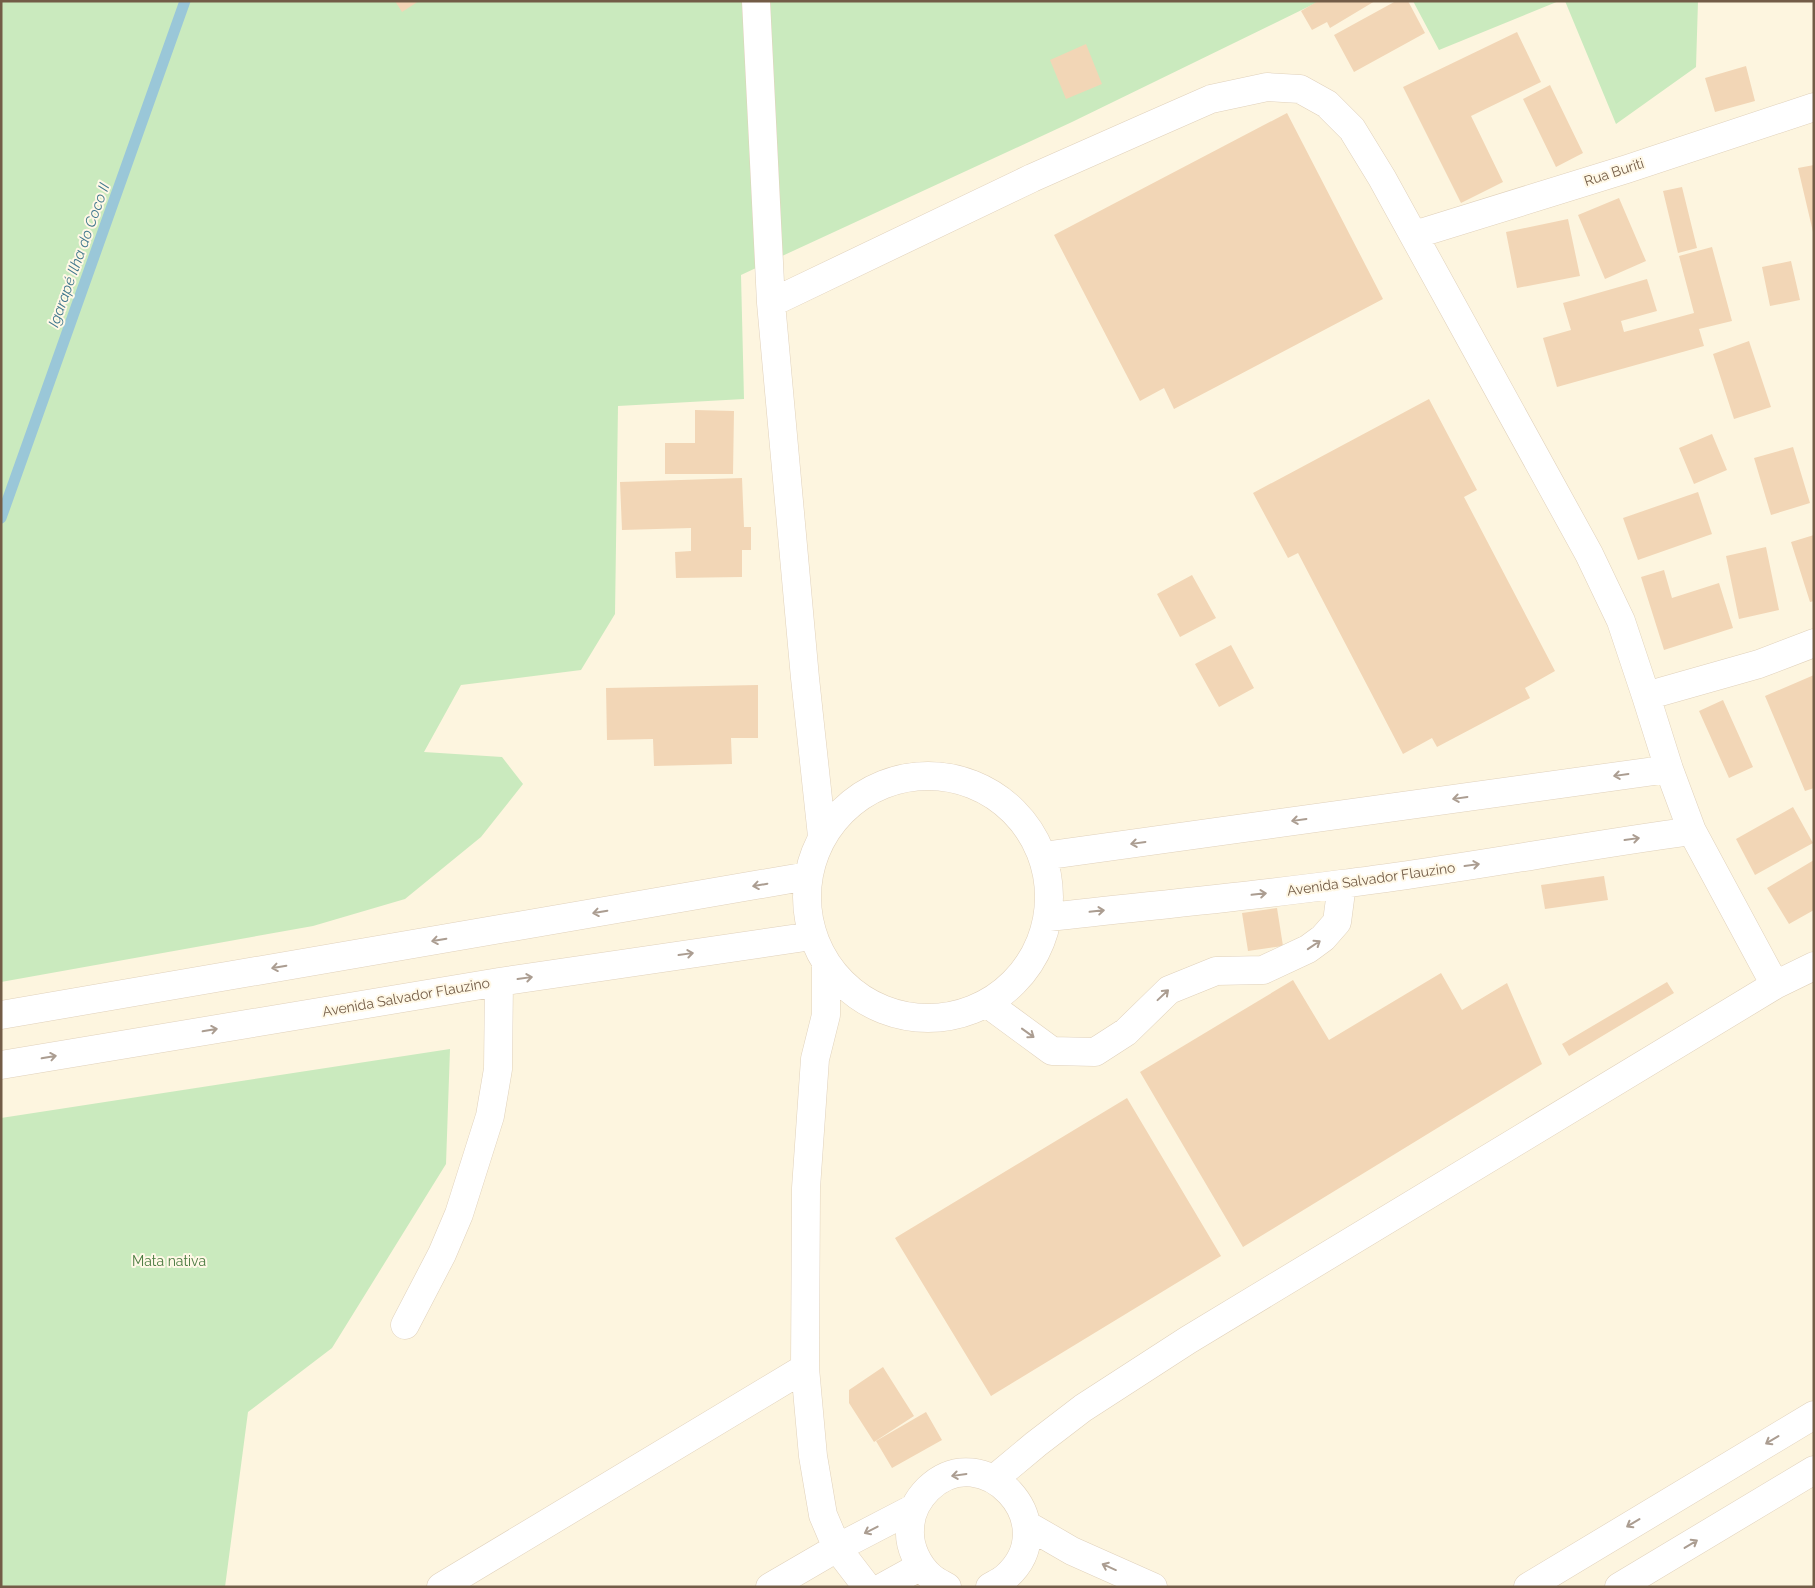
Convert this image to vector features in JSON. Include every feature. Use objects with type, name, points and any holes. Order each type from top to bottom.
[{"type":"street","points":[[756,1],[771,303],[805,678],[822,836]]},
{"type":"street","points":[[771,303],[1032,178],[1211,100],[1267,87],[1300,89],[1327,104],[1352,129],[1382,178],[1590,554],[1621,621],[1669,769],[1692,831],[1775,985]]},
{"type":"street","name":"Rua Buriti","points":[[1414,235],[1627,169],[1814,107]]},
{"type":"street","points":[[1646,696],[1759,664],[1814,643]]},
{"type":"street","points":[[1043,856],[1669,769]]},
{"type":"street","points":[[938,775],[972,783],[1002,800],[1026,825],[1043,856],[1050,896],[1048,917],[1037,951],[1016,982],[988,1004],[954,1017],[917,1020],[882,1010],[850,992],[826,963],[812,936],[806,906],[808,876],[813,856],[822,836],[844,809],[871,788],[904,777],[938,775]]},
{"type":"street","name":"Avenida Salvador Flauzino","points":[[1048,917],[1342,884],[1692,831]]},
{"type":"street","points":[[1,1015],[808,876]]},
{"type":"street","points":[[988,1004],[1052,1051],[1095,1052],[1126,1032],[1169,990],[1216,971],[1262,970],[1308,949],[1323,938],[1337,922],[1342,884]]},
{"type":"street","name":"Avenida Salvador Flauzino","points":[[1,1065],[499,982],[812,936]]},
{"type":"street","points":[[826,963],[826,1015],[815,1059],[806,1188],[805,1368],[813,1456],[823,1516],[837,1548],[867,1587]]},
{"type":"street","points":[[994,1479],[1083,1408],[1188,1340],[1775,985],[1814,966]]},
{"type":"street","points":[[405,1324],[442,1254],[459,1214],[490,1116],[498,1070],[499,982]]},
{"type":"street","points":[[441,1587],[805,1368]]},
{"type":"street","points":[[1528,1587],[1814,1415]]},
{"type":"street","points":[[1619,1587],[1814,1470]]},
{"type":"street","points":[[947,1587],[931,1578],[921,1566],[912,1549],[910,1521],[914,1508],[922,1495],[934,1484],[948,1476],[963,1473],[979,1474],[994,1479],[1010,1490],[1021,1507],[1027,1525],[1026,1544],[1019,1563],[1006,1578],[990,1587]]},
{"type":"street","points":[[770,1587],[837,1548],[914,1508]]},
{"type":"street","points":[[1027,1525],[1072,1551],[1153,1587]]},
{"type":"street","points":[[882,1587],[921,1566]]},
{"type":"green space","points":[[1,1],[1320,1],[1072,122],[741,275],[744,399],[618,406],[615,614],[581,670],[461,685],[424,752],[502,757],[523,784],[481,837],[405,899],[313,926],[1,982]]},
{"type":"green space","points":[[1413,1],[1559,1],[1439,50]]},
{"type":"green space","points":[[1565,1],[1698,1],[1696,67],[1616,124]]},
{"type":"green space","name":"Mata nativa","points":[[450,1049],[446,1164],[332,1348],[248,1412],[225,1587],[1,1587],[1,1118]]},
{"type":"building","points":[[395,1],[419,1],[402,12]]},
{"type":"building","points":[[1318,1],[1375,1],[1330,28],[1327,22],[1312,30],[1301,11]]},
{"type":"building","points":[[1396,1],[1408,1],[1425,33],[1354,72],[1334,35]]},
{"type":"building","points":[[1517,32],[1541,82],[1471,116],[1503,182],[1461,203],[1403,87]]},
{"type":"building","points":[[1086,44],[1102,84],[1066,99],[1050,60]]},
{"type":"building","points":[[1746,66],[1755,101],[1715,112],[1705,78]]},
{"type":"building","points":[[1550,85],[1583,153],[1556,167],[1523,99]]},
{"type":"building","points":[[1287,113],[1383,299],[1174,409],[1164,388],[1140,401],[1054,235]]},
{"type":"building","points":[[1814,165],[1814,232],[1813,232],[1798,168]]},
{"type":"building","points":[[1682,187],[1697,248],[1678,253],[1663,191]]},
{"type":"building","points":[[1619,198],[1646,261],[1605,279],[1578,215]]},
{"type":"building","points":[[1568,219],[1580,276],[1517,288],[1506,232]]},
{"type":"building","points":[[1712,247],[1732,321],[1699,329],[1704,346],[1557,387],[1543,338],[1571,330],[1563,303],[1647,279],[1657,311],[1621,321],[1624,332],[1694,313],[1679,256]]},
{"type":"building","points":[[1791,261],[1800,300],[1770,306],[1762,267]]},
{"type":"building","points":[[1749,341],[1771,407],[1734,419],[1713,354]]},
{"type":"building","points":[[1429,399],[1477,490],[1464,497],[1555,671],[1525,688],[1530,698],[1437,747],[1432,738],[1403,754],[1298,553],[1288,558],[1253,493]]},
{"type":"building","points":[[695,410],[734,411],[733,474],[665,474],[665,443],[695,443]]},
{"type":"building","points":[[1712,434],[1727,470],[1694,484],[1679,448]]},
{"type":"building","points":[[1793,447],[1810,503],[1771,515],[1754,458]]},
{"type":"building","points":[[742,478],[744,527],[751,527],[751,550],[742,550],[742,577],[676,578],[675,552],[691,551],[691,528],[622,530],[620,482]]},
{"type":"building","points":[[1698,492],[1712,534],[1638,560],[1623,518]]},
{"type":"building","points":[[1814,535],[1814,601],[1810,602],[1791,542]]},
{"type":"building","points":[[1766,547],[1779,610],[1739,619],[1726,556]]},
{"type":"building","points":[[1664,570],[1672,598],[1719,583],[1733,628],[1664,650],[1641,577]]},
{"type":"building","points":[[1192,575],[1216,618],[1180,637],[1157,594]]},
{"type":"building","points":[[1231,645],[1254,688],[1219,707],[1195,664]]},
{"type":"building","points":[[1814,675],[1814,788],[1805,791],[1765,696]]},
{"type":"building","points":[[758,685],[758,738],[731,738],[732,764],[654,766],[653,739],[607,740],[606,688]]},
{"type":"building","points":[[1723,700],[1753,767],[1729,778],[1699,711]]},
{"type":"building","points":[[1793,807],[1813,843],[1755,875],[1736,839]]},
{"type":"building","points":[[1814,860],[1814,910],[1789,924],[1767,888]]},
{"type":"building","points":[[1604,876],[1608,900],[1545,909],[1541,885]]},
{"type":"building","points":[[1277,908],[1283,946],[1248,951],[1242,913]]},
{"type":"building","points":[[1441,973],[1462,1010],[1507,983],[1542,1064],[1243,1247],[1140,1072],[1293,980],[1329,1040]]},
{"type":"building","points":[[1667,982],[1674,993],[1569,1056],[1562,1044]]},
{"type":"building","points":[[1127,1098],[1221,1256],[991,1396],[895,1238]]},
{"type":"building","points":[[883,1367],[914,1416],[874,1442],[849,1403],[849,1390]]},
{"type":"building","points":[[926,1412],[942,1440],[892,1468],[876,1441]]},
{"type":"waterway","name":"Igarapé Ilha do Coco II","points":[[1,518],[185,1]]}]
